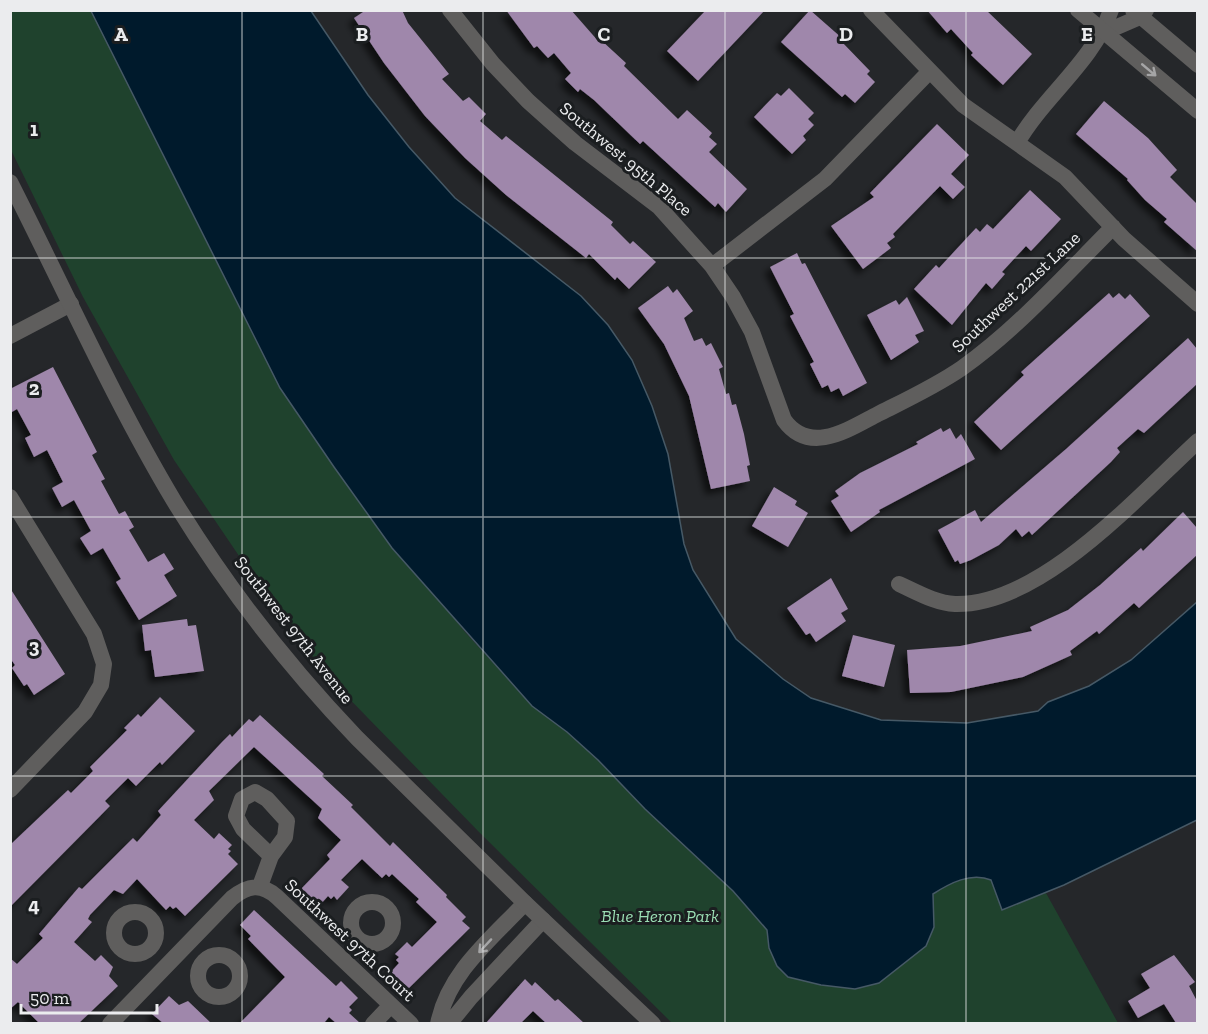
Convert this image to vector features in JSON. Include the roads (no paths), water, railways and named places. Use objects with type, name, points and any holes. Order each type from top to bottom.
[{"type":"street","name":"Southwest 95th Place","points":[[450,10],[493,64],[528,101],[575,143],[659,207],[712,266],[733,297],[752,333],[784,420],[794,431],[812,439]]},
{"type":"street","points":[[871,10],[929,72],[974,114],[1065,177],[1113,227],[1197,304]]},
{"type":"street","points":[[1078,10],[1197,111]]},
{"type":"street","points":[[1103,33],[1111,10]]},
{"type":"street","points":[[1017,143],[1030,120],[1103,33],[1140,12],[1197,64]]},
{"type":"street","points":[[712,266],[825,179],[929,72]]},
{"type":"street","name":"Southwest 97th Avenue","points":[[10,182],[175,502],[258,621],[330,710],[525,903],[653,1023]]},
{"type":"street","name":"Southwest 221st Lane","points":[[812,439],[827,438],[844,432],[964,367],[1026,312],[1113,227]]},
{"type":"street","points":[[10,336],[71,304]]},
{"type":"street","points":[[899,584],[937,601],[954,604],[993,597],[1031,581],[1052,570],[1090,540],[1197,441]]},
{"type":"street","points":[[10,497],[98,643],[104,673],[97,694],[85,712],[10,790]]},
{"type":"street","points":[[110,1023],[243,889],[260,886],[271,856]]},
{"type":"street","name":"Southwest 97th Court","points":[[260,886],[272,893],[411,1023]]},
{"type":"street","points":[[438,1023],[442,1001],[455,979],[525,903]]},
{"type":"street","points":[[449,1023],[543,920]]},
{"type":"street","points":[[340,955],[356,936]]},
{"type":"street","points":[[187,945],[204,961]]},
{"type":"street","points":[[150,948],[167,965]]},
{"type":"street","points":[[373,1023],[391,1005]]},
{"type":"water","points":[[91,11],[311,11],[368,95],[409,147],[455,198],[581,296],[608,325],[632,360],[652,406],[668,454],[684,544],[693,570],[736,639],[783,679],[811,698],[881,720],[967,723],[1038,711],[1048,702],[1089,686],[1131,660],[1197,602],[1197,820],[1064,885],[1002,910],[991,880],[968,878],[946,886],[933,894],[934,927],[926,946],[879,983],[855,989],[821,985],[788,977],[777,966],[769,948],[767,930],[733,891],[645,809],[598,760],[567,732],[532,706],[392,548],[280,388]]},
{"type":"park label","name":"Blue Heron Park","points":[[660,916]]}]
